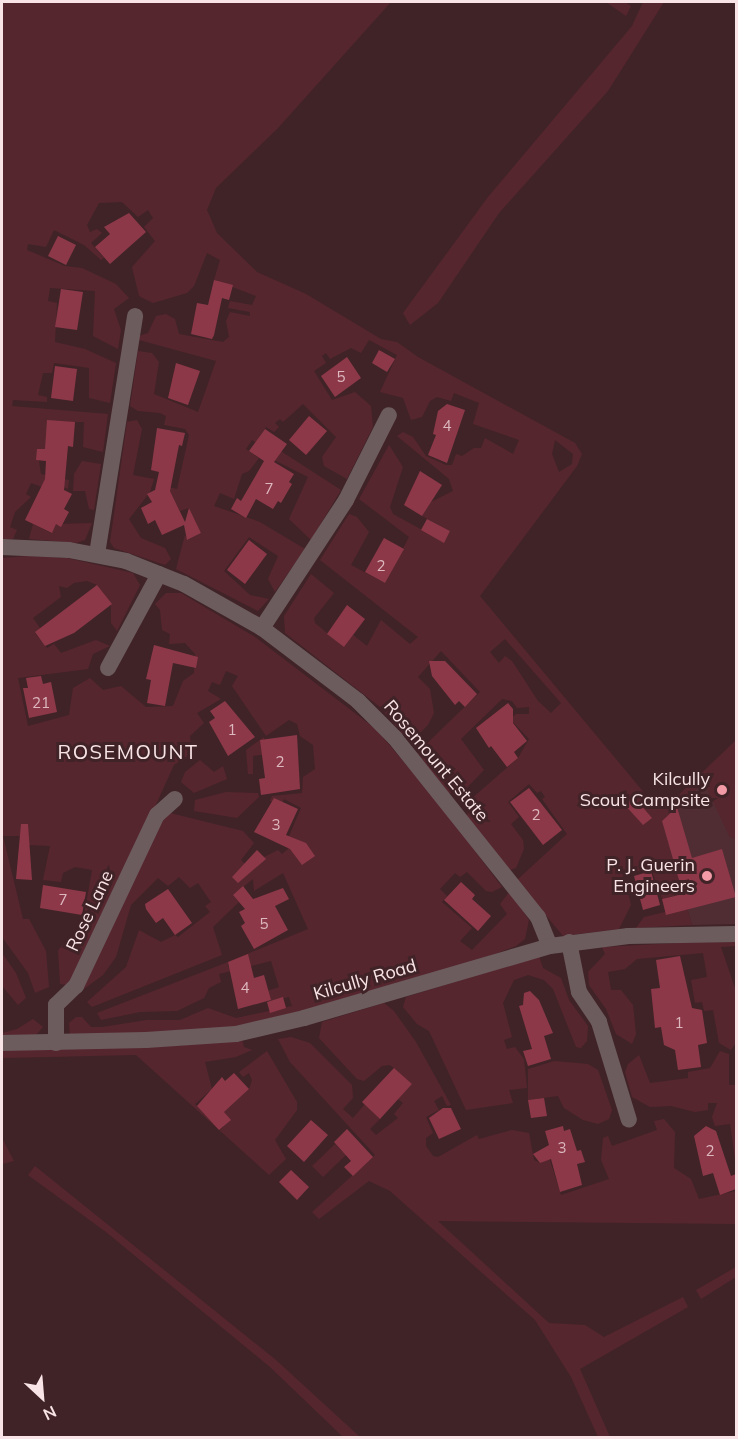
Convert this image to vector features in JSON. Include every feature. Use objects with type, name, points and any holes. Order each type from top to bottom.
[{"type":"street","points":[[98,554],[135,316]]},
{"type":"street","points":[[262,628],[346,500],[389,415]]},
{"type":"street","name":"Rosemount Estate","points":[[2,547],[38,546],[98,554],[159,574],[262,628],[358,701],[395,738],[538,917],[550,946]]},
{"type":"street","points":[[108,668],[159,574]]},
{"type":"street","name":"Rose Lane","points":[[56,1043],[56,1005],[76,986],[157,815],[175,799]]},
{"type":"street","name":"Kilcully Road","points":[[2,1043],[146,1040],[262,1029],[569,942],[638,936],[736,934]]},
{"type":"street","points":[[569,942],[579,992],[599,1022],[628,1120]]},
{"type":"shaded area","points":[[2,2],[391,2],[278,128],[216,188],[207,210],[217,233],[257,272],[306,294],[381,339],[397,342],[418,357],[575,443],[582,454],[577,466],[480,596],[656,807],[666,807],[736,740],[736,840],[729,836],[704,782],[662,821],[692,925],[636,928],[644,917],[665,912],[677,895],[662,899],[651,868],[624,875],[631,905],[619,929],[563,936],[517,880],[567,834],[542,799],[545,797],[541,791],[537,793],[529,784],[508,802],[519,817],[511,824],[523,840],[524,849],[516,868],[510,870],[467,816],[470,800],[518,758],[529,739],[510,719],[516,714],[529,714],[529,707],[517,708],[512,701],[502,699],[461,739],[484,770],[462,793],[449,793],[417,753],[480,692],[441,651],[418,677],[430,689],[434,713],[428,725],[410,743],[380,707],[285,633],[284,616],[311,574],[334,593],[314,618],[315,623],[344,647],[353,635],[367,646],[381,620],[410,644],[418,637],[320,560],[349,514],[357,517],[369,532],[351,565],[385,583],[409,537],[359,499],[389,445],[403,467],[390,507],[393,514],[444,542],[450,531],[422,516],[431,502],[453,491],[449,479],[397,436],[403,432],[413,437],[426,456],[446,465],[452,465],[456,454],[462,456],[474,448],[481,448],[485,438],[513,454],[519,440],[473,424],[479,403],[454,393],[451,401],[437,397],[430,401],[422,417],[411,420],[403,398],[380,392],[397,355],[369,340],[361,353],[351,348],[330,359],[326,353],[322,356],[326,363],[314,371],[332,400],[355,392],[371,406],[373,427],[347,479],[324,466],[322,457],[336,437],[303,404],[283,422],[280,419],[275,423],[279,427],[274,432],[266,427],[259,437],[341,490],[311,540],[289,519],[308,477],[274,460],[277,455],[252,440],[246,449],[259,458],[249,471],[242,474],[234,499],[220,493],[214,506],[260,522],[305,549],[275,592],[268,579],[278,556],[249,537],[224,571],[250,595],[269,599],[258,611],[176,569],[185,535],[188,540],[201,533],[189,508],[180,511],[168,487],[177,489],[189,435],[185,429],[164,425],[166,416],[160,413],[138,411],[130,406],[138,351],[152,353],[159,362],[154,394],[198,412],[216,361],[139,340],[139,336],[148,333],[156,316],[166,314],[175,319],[179,334],[223,342],[229,337],[226,321],[230,312],[250,316],[250,312],[228,308],[230,301],[252,305],[256,296],[214,280],[220,260],[207,253],[194,286],[187,293],[153,303],[139,296],[132,267],[155,241],[144,227],[153,218],[148,210],[138,217],[122,202],[99,203],[87,225],[90,232],[97,229],[102,233],[91,243],[104,258],[101,260],[84,245],[54,230],[46,247],[28,244],[27,250],[65,266],[82,268],[116,284],[129,298],[114,309],[121,330],[118,349],[93,336],[95,291],[50,288],[48,301],[57,303],[55,342],[85,349],[116,363],[110,403],[89,398],[89,368],[54,363],[52,373],[43,373],[38,395],[47,397],[47,402],[13,400],[12,406],[108,414],[103,452],[83,447],[84,422],[75,422],[45,449],[37,449],[41,474],[69,480],[68,489],[49,481],[45,488],[31,483],[26,494],[31,497],[15,512],[10,527],[17,530],[13,539],[2,540]],"holes":[[[555,440],[573,454],[572,464],[559,472],[552,454]],[[505,639],[561,703],[551,713],[538,701],[512,661],[505,656],[499,663],[490,652]]]},
{"type":"shaded area","points":[[606,2],[625,2],[631,6],[626,16]]},
{"type":"shaded area","points":[[643,2],[664,2],[608,91],[499,213],[438,303],[410,325],[403,313],[488,197],[632,26]]},
{"type":"shaded area","points":[[137,420],[142,429],[133,475],[154,479],[150,492],[129,519],[141,538],[165,548],[171,559],[165,565],[114,548],[110,542],[127,422]]},
{"type":"shaded area","points":[[82,461],[101,464],[94,510],[89,509],[85,491],[73,491],[74,474]]},
{"type":"shaded area","points":[[92,523],[85,540],[76,543],[29,539],[33,524],[51,533],[56,524]]},
{"type":"shaded area","points":[[28,556],[67,558],[133,573],[140,585],[117,631],[111,623],[111,604],[97,585],[87,581],[74,583],[67,588],[59,586],[61,597],[33,618],[40,628],[35,633],[47,648],[54,644],[61,653],[96,640],[110,646],[93,654],[88,669],[18,678],[28,726],[69,715],[73,688],[90,678],[103,690],[121,686],[146,707],[173,706],[183,681],[194,673],[195,654],[185,643],[169,644],[170,634],[162,630],[160,610],[155,604],[166,593],[181,593],[255,637],[377,730],[444,810],[502,887],[492,892],[486,891],[467,872],[460,877],[455,873],[440,889],[447,896],[442,902],[472,928],[460,941],[472,950],[507,914],[500,904],[510,891],[529,920],[525,939],[516,946],[479,960],[360,996],[216,1032],[70,1034],[69,1023],[76,1017],[82,1017],[91,1027],[102,1027],[147,1020],[180,1020],[208,1008],[236,1018],[292,1006],[289,997],[270,1001],[267,991],[279,987],[271,961],[219,974],[221,982],[209,988],[204,998],[177,1011],[140,1012],[101,1020],[97,1013],[228,962],[228,967],[235,964],[235,959],[308,929],[283,873],[254,891],[253,879],[233,895],[239,902],[213,927],[222,955],[92,1007],[87,1002],[126,967],[139,930],[161,942],[175,935],[178,937],[210,912],[205,906],[211,902],[198,883],[190,888],[179,877],[168,886],[158,878],[131,905],[116,957],[103,975],[77,994],[159,816],[170,813],[243,831],[254,843],[241,860],[252,871],[264,857],[278,850],[282,854],[288,849],[289,836],[301,808],[284,799],[281,804],[270,801],[272,796],[302,793],[303,777],[315,769],[313,745],[300,736],[297,724],[289,720],[266,736],[232,686],[238,676],[226,671],[220,685],[212,682],[208,691],[221,699],[197,713],[204,723],[190,736],[192,753],[174,765],[73,986],[60,984],[58,950],[82,927],[92,870],[75,867],[63,873],[61,882],[43,880],[50,846],[29,845],[28,836],[3,836],[23,919],[29,919],[46,951],[49,987],[35,993],[28,973],[2,937],[2,558]]},
{"type":"shaded area","points":[[264,737],[267,754],[253,756],[253,774],[248,774],[246,750]]},
{"type":"shaded area","points":[[200,760],[214,772],[223,766],[227,779],[194,793],[181,782],[185,772]]},
{"type":"shaded area","name":"P. J. Guerin Engineers","points":[[704,782],[736,840],[736,924],[692,925],[662,821]]},
{"type":"shaded area","points":[[226,792],[258,793],[259,797],[237,818],[194,811],[195,800]]},
{"type":"shaded area","points":[[736,940],[736,946],[721,947],[736,991],[736,1043],[731,1050],[719,1043],[713,1010],[704,1011],[702,1002],[695,1003],[691,980],[707,977],[703,953],[637,959],[625,969],[608,972],[611,990],[621,990],[633,1005],[636,1034],[632,1044],[616,1034],[606,1009],[589,985],[588,972],[605,954],[602,947]]},
{"type":"shaded area","points":[[2,953],[16,973],[26,998],[18,1005],[2,986]]},
{"type":"shaded area","points":[[539,956],[543,968],[561,978],[569,1000],[588,1026],[587,1041],[581,1048],[576,1047],[553,989],[544,980],[528,975],[514,980],[503,1003],[512,1037],[504,1040],[507,1049],[515,1047],[524,1059],[527,1088],[509,1090],[513,1103],[466,1110],[429,1031],[417,1024],[403,1007],[406,997]]},
{"type":"shaded area","points":[[384,1003],[394,1011],[416,1042],[451,1105],[447,1106],[442,1096],[434,1101],[439,1110],[426,1117],[433,1133],[426,1138],[426,1146],[433,1156],[438,1157],[477,1135],[479,1139],[512,1130],[529,1133],[534,1160],[540,1163],[549,1157],[561,1195],[609,1179],[601,1160],[603,1138],[608,1136],[612,1146],[657,1130],[654,1121],[664,1119],[675,1132],[674,1168],[691,1179],[699,1199],[736,1191],[736,1224],[438,1221],[549,1323],[585,1325],[604,1337],[683,1297],[688,1307],[580,1369],[610,1437],[598,1437],[571,1377],[535,1320],[390,1191],[369,1181],[319,1219],[312,1212],[375,1155],[290,1062],[278,1039],[291,1037],[310,1043],[352,1085],[353,1098],[343,1109],[353,1118],[365,1104],[380,1119],[370,1129],[376,1135],[398,1118],[394,1114],[403,1103],[398,1099],[412,1084],[390,1065],[382,1066],[364,1081],[357,1079],[319,1038],[322,1022]]},
{"type":"shaded area","points":[[33,1019],[43,1027],[36,1035],[2,1036],[2,1033],[17,1029]]},
{"type":"shaded area","points":[[242,1040],[244,1047],[252,1050],[236,1057],[205,1062],[212,1089],[195,1104],[220,1130],[230,1120],[224,1112],[249,1089],[252,1080],[249,1073],[243,1077],[239,1072],[267,1051],[297,1102],[297,1110],[275,1140],[286,1159],[269,1175],[136,1055],[2,1058],[2,1051]]},
{"type":"shaded area","points":[[720,1051],[729,1054],[729,1085],[736,1085],[736,1166],[730,1124],[715,1126],[712,1117],[717,1103],[708,1103],[708,1110],[695,1112],[671,1106],[650,1107],[632,1097],[625,1072],[628,1064],[639,1055],[650,1083],[688,1078],[688,1072],[710,1068]]},
{"type":"shaded area","points":[[554,1061],[588,1064],[598,1070],[612,1110],[609,1119],[598,1124],[583,1120],[564,1108],[558,1096],[528,1100],[528,1069]]},
{"type":"shaded area","points":[[2,1138],[14,1161],[2,1164]]},
{"type":"shaded area","points":[[335,1144],[346,1155],[323,1177],[312,1166]]},
{"type":"shaded area","points":[[35,1166],[276,1360],[360,1437],[343,1437],[270,1367],[106,1232],[28,1175]]},
{"type":"shaded area","points":[[736,1267],[736,1277],[701,1299],[696,1290]]},
{"type":"building","points":[[129,213],[146,232],[110,264],[95,247],[110,234],[104,227]]},
{"type":"building","points":[[58,236],[76,245],[66,265],[48,256]]},
{"type":"building","points":[[214,280],[233,285],[229,300],[222,298],[212,339],[191,334],[197,303],[208,305]]},
{"type":"building","points":[[61,289],[83,292],[77,330],[55,327]]},
{"type":"building","points":[[379,350],[395,359],[387,372],[372,363]]},
{"type":"building","points":[[347,357],[361,378],[335,397],[321,376]]},
{"type":"building","points":[[176,363],[200,371],[188,405],[168,398]]},
{"type":"building","points":[[55,366],[77,369],[73,401],[51,398]]},
{"type":"building","points":[[447,404],[465,410],[447,463],[428,455],[436,435],[433,434],[438,411]]},
{"type":"building","points":[[309,416],[327,431],[306,455],[289,440]]},
{"type":"building","points":[[47,420],[75,422],[73,447],[68,446],[64,490],[72,494],[64,509],[69,512],[61,527],[56,524],[52,533],[25,520],[45,479],[46,461],[36,460],[37,449],[45,449]]},
{"type":"building","points":[[157,428],[185,433],[182,446],[179,445],[170,491],[185,522],[189,508],[201,533],[187,540],[184,525],[162,535],[155,520],[148,524],[141,508],[152,502],[147,494],[155,490],[159,472],[151,470]]},
{"type":"building","points":[[265,429],[287,444],[274,462],[294,474],[289,482],[292,484],[281,503],[278,501],[273,509],[256,499],[246,518],[231,509],[237,498],[241,501],[264,461],[249,451]]},
{"type":"building","points":[[420,471],[442,485],[422,516],[404,505]]},
{"type":"building","points":[[427,519],[450,531],[444,543],[421,530]]},
{"type":"building","points":[[384,538],[404,549],[385,583],[365,572]]},
{"type":"building","points":[[249,540],[267,554],[245,584],[227,570]]},
{"type":"building","points":[[97,585],[112,604],[74,633],[45,646],[35,632]]},
{"type":"building","points":[[347,605],[365,619],[344,647],[327,634]]},
{"type":"building","points":[[154,645],[198,657],[196,668],[173,663],[165,706],[147,703],[151,680],[146,679]]},
{"type":"building","points":[[429,661],[445,661],[477,694],[465,707],[459,701],[455,705],[432,676]]},
{"type":"building","points":[[41,676],[43,684],[51,682],[57,712],[29,718],[23,688],[28,688],[26,678]]},
{"type":"building","points":[[225,701],[255,737],[228,756],[209,722],[215,718],[210,711]]},
{"type":"building","points":[[508,703],[513,709],[513,723],[527,741],[514,752],[518,758],[507,767],[491,746],[489,748],[476,728]]},
{"type":"building","points":[[297,735],[300,789],[261,795],[259,779],[265,778],[260,740]]},
{"type":"building","points":[[529,788],[562,830],[543,845],[510,802]]},
{"type":"building","points":[[633,796],[652,818],[643,825],[624,804]]},
{"type":"building","points":[[274,798],[298,809],[286,835],[306,843],[315,856],[302,865],[290,849],[254,832]]},
{"type":"building","points":[[677,807],[692,858],[722,849],[736,897],[666,915],[662,899],[683,894],[662,821]]},
{"type":"building","points":[[21,824],[28,824],[32,880],[16,879]]},
{"type":"building","points":[[257,850],[266,859],[238,883],[232,877]]},
{"type":"building","points":[[651,871],[660,905],[643,910],[634,876]]},
{"type":"building","points":[[461,882],[475,895],[472,899],[491,916],[478,931],[444,900]]},
{"type":"building","points":[[43,885],[86,892],[82,915],[40,908]]},
{"type":"building","points":[[243,886],[253,899],[283,888],[289,899],[275,906],[288,930],[254,949],[241,926],[245,923],[239,912],[245,909],[233,895]]},
{"type":"building","points":[[168,889],[192,923],[175,935],[163,918],[156,923],[145,904]]},
{"type":"building","points":[[248,954],[254,978],[264,975],[271,1000],[238,1009],[228,962]]},
{"type":"building","points":[[680,956],[692,1008],[702,1010],[707,1043],[698,1045],[701,1067],[678,1070],[675,1050],[664,1045],[661,1027],[655,1028],[651,989],[660,988],[656,960]]},
{"type":"building","points":[[530,991],[539,1000],[553,1033],[544,1036],[551,1059],[528,1066],[523,1051],[532,1049],[519,1006],[523,1005],[524,993]]},
{"type":"building","points":[[283,997],[286,1008],[270,1013],[267,1002]]},
{"type":"building","points":[[394,1068],[412,1084],[380,1119],[362,1102]]},
{"type":"building","points":[[234,1073],[249,1089],[224,1112],[231,1120],[219,1130],[197,1106],[222,1077],[225,1081]]},
{"type":"building","points":[[544,1098],[547,1116],[531,1118],[528,1100]]},
{"type":"building","points":[[443,1108],[451,1108],[461,1129],[439,1139],[429,1118]]},
{"type":"building","points":[[311,1120],[328,1135],[304,1162],[287,1146]]},
{"type":"building","points":[[563,1126],[564,1131],[570,1129],[577,1151],[581,1150],[585,1162],[577,1164],[582,1185],[560,1192],[551,1159],[540,1163],[533,1154],[549,1145],[545,1131]]},
{"type":"building","points":[[706,1126],[716,1131],[731,1176],[736,1174],[736,1189],[720,1195],[713,1173],[703,1176],[694,1136]]},
{"type":"building","points":[[347,1129],[373,1157],[353,1176],[344,1167],[351,1161],[334,1142]]},
{"type":"building","points":[[291,1170],[309,1187],[297,1200],[279,1182]]},
{"type":"place","name":"Kilcully Scout Campsite","points":[[722,790]]},
{"type":"place","name":"P. J. Guerin Engineers","points":[[707,876]]},
{"type":"district","name":"ROSEMOUNT","points":[[128,751]]}]
